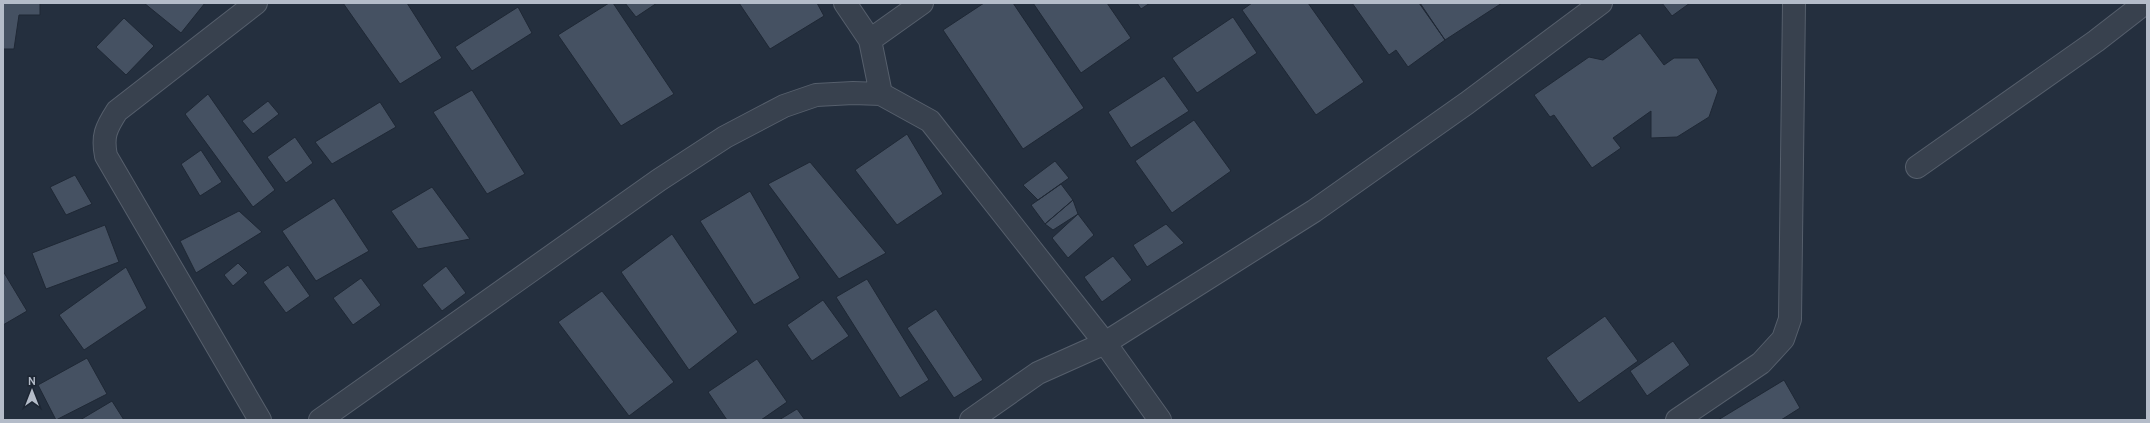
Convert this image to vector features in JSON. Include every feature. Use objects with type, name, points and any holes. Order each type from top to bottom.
[{"type":"street","points":[[256,3],[117,111],[108,124],[103,141],[106,156],[260,420]]},
{"type":"street","points":[[845,3],[870,40],[881,94]]},
{"type":"street","points":[[870,40],[922,3]]},
{"type":"street","points":[[971,420],[1038,373],[1105,343],[1314,211],[1467,103],[1601,3]]},
{"type":"street","points":[[1677,420],[1761,363],[1783,339],[1790,319],[1794,3]]},
{"type":"street","points":[[1917,167],[2096,41],[2145,3]]},
{"type":"street","points":[[320,420],[652,185],[725,137],[784,106],[816,95],[881,94],[930,121],[1105,343],[1160,420]]},
{"type":"building","points":[[3,3],[40,3],[40,15],[19,15],[14,49],[3,49]]},
{"type":"building","points":[[144,3],[205,3],[181,33]]},
{"type":"building","points":[[343,3],[407,3],[442,58],[400,84]]},
{"type":"building","points":[[609,3],[613,3],[674,94],[621,126],[558,35]]},
{"type":"building","points":[[625,3],[657,3],[636,17]]},
{"type":"building","points":[[739,3],[817,3],[824,16],[770,49]]},
{"type":"building","points":[[984,3],[1013,3],[1084,108],[1023,149],[943,30]]},
{"type":"building","points":[[1033,3],[1107,3],[1131,38],[1081,73]]},
{"type":"building","points":[[1137,3],[1150,3],[1141,9]]},
{"type":"building","points":[[1252,3],[1308,3],[1364,82],[1316,115],[1242,10]]},
{"type":"building","points":[[1352,3],[1419,3],[1445,40],[1408,67],[1396,50],[1389,55]]},
{"type":"building","points":[[1420,3],[1502,3],[1445,40]]},
{"type":"building","points":[[1662,3],[1690,3],[1672,16]]},
{"type":"building","points":[[518,7],[532,33],[472,71],[455,47]]},
{"type":"building","points":[[1233,17],[1257,53],[1197,93],[1172,58]]},
{"type":"building","points":[[124,18],[154,46],[126,75],[96,47]]},
{"type":"building","points":[[1640,33],[1664,65],[1674,58],[1698,58],[1718,91],[1709,117],[1677,137],[1651,138],[1651,111],[1613,138],[1621,148],[1592,168],[1554,115],[1550,117],[1534,95],[1589,57],[1603,60]]},
{"type":"building","points":[[1164,76],[1189,111],[1131,148],[1108,112]]},
{"type":"building","points":[[472,90],[525,174],[487,194],[433,112]]},
{"type":"building","points":[[208,94],[275,190],[253,207],[185,114]]},
{"type":"building","points":[[268,101],[279,114],[253,134],[242,121]]},
{"type":"building","points":[[380,102],[396,127],[332,164],[315,142]]},
{"type":"building","points":[[1194,120],[1231,171],[1172,213],[1135,161]]},
{"type":"building","points":[[907,134],[943,194],[897,225],[855,170]]},
{"type":"building","points":[[295,137],[313,163],[286,183],[267,157]]},
{"type":"building","points":[[201,150],[222,182],[200,196],[181,164]]},
{"type":"building","points":[[1055,161],[1069,178],[1038,200],[1023,185]]},
{"type":"building","points":[[810,162],[886,253],[839,279],[768,184]]},
{"type":"building","points":[[75,175],[92,204],[66,215],[50,187]]},
{"type":"building","points":[[1061,184],[1073,200],[1045,224],[1031,205]]},
{"type":"building","points":[[432,187],[470,239],[418,249],[391,211]]},
{"type":"building","points":[[750,191],[800,278],[754,305],[700,221]]},
{"type":"building","points":[[334,198],[369,251],[316,281],[282,231]]},
{"type":"building","points":[[1073,200],[1078,214],[1053,230],[1045,224]]},
{"type":"building","points":[[239,211],[262,232],[196,273],[180,241]]},
{"type":"building","points":[[1078,214],[1094,235],[1068,258],[1052,238]]},
{"type":"building","points":[[1166,224],[1184,243],[1147,267],[1133,245]]},
{"type":"building","points":[[105,225],[119,262],[46,289],[32,253]]},
{"type":"building","points":[[672,234],[738,332],[689,370],[621,272]]},
{"type":"building","points":[[1113,256],[1132,280],[1102,302],[1084,277]]},
{"type":"building","points":[[238,263],[248,273],[233,286],[224,275]]},
{"type":"building","points":[[288,265],[310,296],[286,313],[263,282]]},
{"type":"building","points":[[446,266],[466,293],[442,311],[422,285]]},
{"type":"building","points":[[126,267],[147,308],[84,350],[59,315]]},
{"type":"building","points":[[3,271],[27,311],[3,325]]},
{"type":"building","points":[[361,278],[381,305],[353,325],[333,298]]},
{"type":"building","points":[[867,279],[929,380],[900,398],[836,297]]},
{"type":"building","points":[[602,291],[674,382],[629,416],[558,322]]},
{"type":"building","points":[[823,300],[849,336],[812,361],[787,325]]},
{"type":"building","points":[[936,309],[983,380],[954,398],[907,328]]},
{"type":"building","points":[[1605,316],[1638,361],[1579,403],[1546,358]]},
{"type":"building","points":[[1673,341],[1690,365],[1647,396],[1630,371]]},
{"type":"building","points":[[87,358],[107,394],[56,420],[38,385]]},
{"type":"building","points":[[757,359],[787,402],[761,420],[727,420],[708,392]]},
{"type":"building","points":[[1784,380],[1800,408],[1781,420],[1718,420]]},
{"type":"building","points":[[112,401],[124,420],[80,420]]},
{"type":"building","points":[[797,409],[805,420],[779,420]]}]
